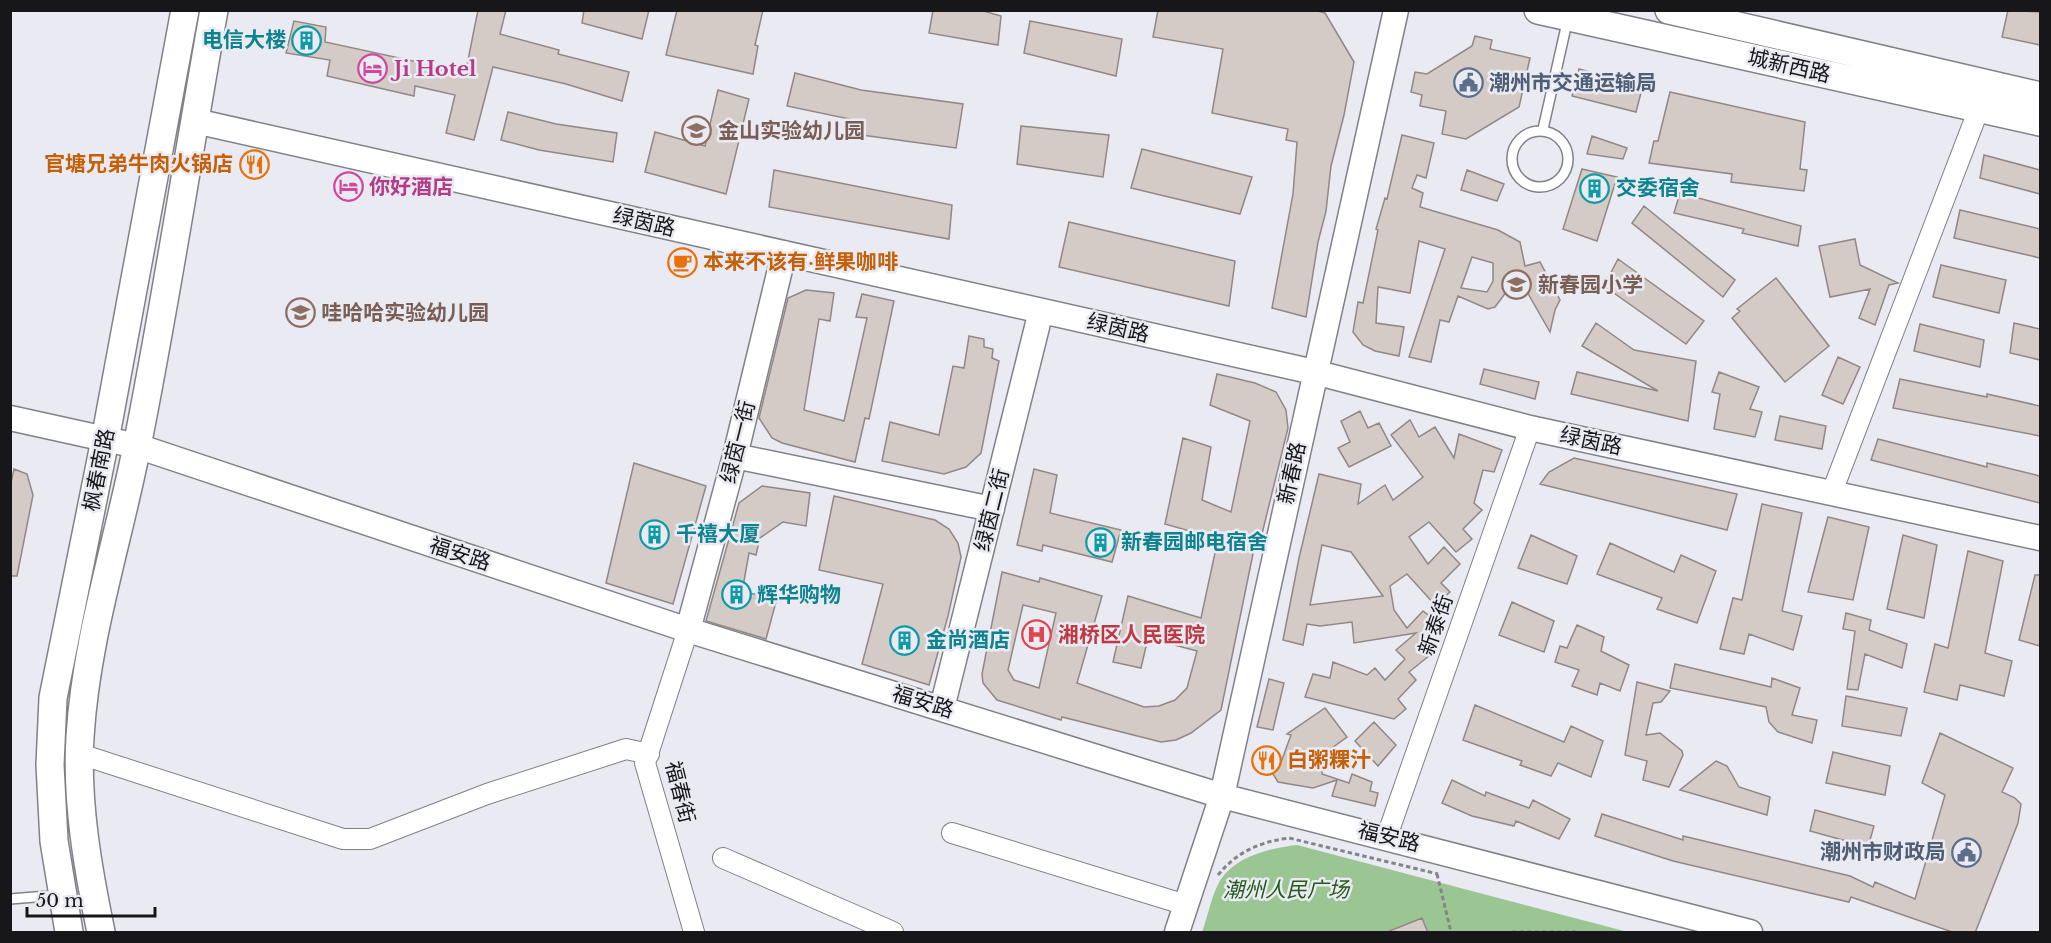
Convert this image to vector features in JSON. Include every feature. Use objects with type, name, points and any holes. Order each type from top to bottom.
[{"type":"main road","name":"枫春南路","points":[[69,933],[54,841],[50,765],[53,698],[105,440],[185,10]]},
{"type":"main road","name":"枫春南路","points":[[101,933],[89,874],[80,754],[89,665],[137,446],[214,10]]},
{"type":"main road","name":"城新西路","points":[[1538,10],[1983,97],[2040,96]]},
{"type":"main road","name":"城新西路","points":[[1669,10],[1983,97],[2040,122]]},
{"type":"street","name":"新春路","points":[[1177,933],[1222,796],[1314,372],[1396,10]]},
{"type":"street","points":[[1832,492],[1983,97]]},
{"type":"street","name":"绿茵路","points":[[195,121],[1314,372],[1530,429],[2040,538]]},
{"type":"street","name":"绿茵一街","points":[[688,630],[735,456],[784,253]]},
{"type":"street","name":"绿茵二街","points":[[942,708],[1041,311]]},
{"type":"street","name":"福安路","points":[[10,418],[137,446],[688,630],[1222,796],[1388,836],[1750,933]]},
{"type":"street","name":"新泰街","points":[[1388,836],[1530,429]]},
{"type":"street","points":[[735,456],[992,509]]},
{"type":"street","name":"福春街","points":[[688,630],[645,763],[694,933]]},
{"type":"street","points":[[80,754],[343,839],[370,839],[487,794],[626,749],[648,754]]},
{"type":"street","points":[[952,833],[1186,905]]},
{"type":"street","points":[[723,858],[893,933]]},
{"type":"lane","points":[[1543,129],[1568,17]]},
{"type":"lane","points":[[1543,129],[1559,138],[1565,145],[1568,163],[1560,179],[1552,185],[1534,186],[1518,176],[1512,159],[1513,149],[1524,135],[1543,129]]},
{"type":"lane","points":[[10,899],[61,894]]},
{"type":"path","points":[[1216,878],[1226,865],[1245,850],[1265,841],[1289,838],[1448,877]]},
{"type":"path","points":[[1437,874],[1451,933]]},
{"type":"path","points":[[1512,933],[1578,933]]},
{"type":"green space","name":"潮州人民广场","points":[[1297,845],[1628,932],[1202,932],[1215,891],[1228,871],[1255,854]]},
{"type":"building","points":[[478,10],[506,10],[500,34],[559,50],[558,54],[629,72],[622,101],[566,84],[493,67],[474,140],[446,133],[455,95],[415,86],[414,96],[327,76],[330,60],[286,53],[294,21],[326,27],[325,42],[418,62],[418,64],[465,75]]},
{"type":"building","points":[[584,10],[649,10],[642,39],[582,23]]},
{"type":"building","points":[[677,10],[763,10],[755,45],[758,46],[753,74],[666,55]]},
{"type":"building","points":[[933,10],[980,10],[1001,16],[998,45],[929,33]]},
{"type":"building","points":[[1158,10],[1314,10],[1325,13],[1354,62],[1331,166],[1326,211],[1318,242],[1306,317],[1272,308],[1293,194],[1297,142],[1286,140],[1288,129],[1212,113],[1223,49],[1153,37]]},
{"type":"building","points":[[2008,10],[2040,12],[2040,45],[2002,37]]},
{"type":"building","points":[[1030,21],[1122,39],[1116,76],[1024,53]]},
{"type":"building","name":"潮州市交通运输局","points":[[1475,36],[1492,40],[1490,49],[1530,58],[1519,107],[1466,139],[1442,134],[1446,111],[1420,106],[1422,95],[1411,92],[1415,72],[1427,74],[1472,46]]},
{"type":"building","points":[[1579,69],[1643,85],[1636,112],[1572,96]]},
{"type":"building","points":[[795,73],[861,90],[963,104],[956,148],[862,135],[864,122],[787,106]]},
{"type":"building","points":[[718,90],[749,99],[726,194],[645,172],[655,132],[705,146]]},
{"type":"building","points":[[1670,92],[1805,122],[1800,169],[1807,170],[1804,191],[1731,182],[1732,174],[1649,163],[1654,141],[1658,141]]},
{"type":"building","points":[[508,112],[556,124],[617,133],[613,162],[539,150],[501,140]]},
{"type":"building","points":[[1021,126],[1109,135],[1103,177],[1017,164]]},
{"type":"building","points":[[1402,135],[1434,143],[1426,178],[1417,175],[1412,188],[1423,193],[1420,207],[1498,230],[1520,242],[1525,266],[1540,262],[1560,300],[1550,332],[1518,276],[1495,307],[1488,309],[1458,296],[1449,322],[1440,320],[1431,362],[1409,357],[1445,249],[1419,241],[1410,293],[1378,287],[1376,323],[1404,327],[1399,356],[1375,351],[1363,345],[1353,332],[1358,302],[1363,303],[1378,230],[1376,229],[1385,198],[1387,199]],"holes":[[[1472,257],[1493,263],[1493,281],[1487,292],[1461,288]]]},
{"type":"building","points":[[1592,136],[1627,148],[1623,159],[1587,154]]},
{"type":"building","points":[[1142,149],[1252,177],[1240,214],[1131,188]]},
{"type":"building","points":[[1984,155],[2040,170],[2040,194],[1980,178]]},
{"type":"building","name":"交委宿舍","points":[[1582,169],[1617,177],[1597,241],[1563,229]]},
{"type":"building","points":[[774,170],[952,205],[949,239],[769,207]]},
{"type":"building","points":[[1467,170],[1504,184],[1497,201],[1461,190]]},
{"type":"building","points":[[1680,193],[1801,226],[1798,246],[1742,233],[1744,229],[1674,213]]},
{"type":"building","points":[[1644,206],[1735,280],[1723,297],[1632,223]]},
{"type":"building","points":[[1960,210],[2040,229],[2040,258],[1954,238]]},
{"type":"building","points":[[1069,222],[1235,261],[1229,306],[1059,267]]},
{"type":"building","points":[[1855,239],[1860,265],[1898,283],[1889,285],[1875,325],[1859,318],[1870,289],[1830,297],[1819,246]]},
{"type":"building","points":[[1618,259],[1704,321],[1686,344],[1604,286]]},
{"type":"building","points":[[1941,265],[2006,280],[1999,313],[1933,297]]},
{"type":"building","points":[[1776,278],[1829,346],[1785,382],[1732,318],[1740,311],[1737,309]]},
{"type":"building","points":[[806,290],[834,293],[830,321],[819,319],[804,410],[844,421],[867,318],[856,317],[862,294],[894,301],[869,419],[865,418],[855,462],[782,443],[772,438],[759,418],[788,298]]},
{"type":"building","points":[[1596,323],[1634,350],[1696,361],[1688,421],[1571,394],[1577,372],[1658,391],[1582,346]]},
{"type":"building","points":[[2014,323],[2040,329],[2040,360],[2010,353]]},
{"type":"building","points":[[1920,324],[1984,340],[1980,367],[1914,351]]},
{"type":"building","points":[[969,336],[984,339],[984,347],[993,349],[992,358],[999,361],[981,453],[966,467],[944,474],[882,461],[890,422],[939,435],[953,366],[964,368]]},
{"type":"building","points":[[1838,357],[1860,367],[1843,404],[1822,395]]},
{"type":"building","points":[[1484,369],[1539,382],[1535,399],[1480,384]]},
{"type":"building","points":[[1719,372],[1759,387],[1750,409],[1762,412],[1755,437],[1714,429],[1720,394],[1712,392]]},
{"type":"building","points":[[1217,374],[1255,383],[1276,392],[1286,410],[1288,428],[1258,550],[1254,549],[1221,710],[1191,733],[1176,740],[1161,742],[1062,717],[1061,720],[997,700],[983,683],[982,674],[1002,572],[1039,582],[1040,578],[1102,596],[1077,683],[1144,707],[1159,706],[1175,700],[1187,688],[1197,651],[1148,638],[1141,668],[1113,662],[1128,596],[1201,618],[1218,539],[1165,524],[1183,438],[1211,447],[1202,500],[1231,512],[1250,421],[1210,405]],"holes":[[[1023,605],[1056,613],[1039,688],[1014,680],[1008,670]]]},
{"type":"building","points":[[1900,379],[2040,406],[2040,436],[1893,408]]},
{"type":"building","points":[[1360,411],[1368,428],[1379,423],[1391,446],[1349,467],[1338,448],[1350,442],[1341,421]]},
{"type":"building","points":[[1780,416],[1826,426],[1822,449],[1775,440]]},
{"type":"building","points":[[1410,420],[1419,437],[1435,427],[1454,458],[1459,434],[1502,450],[1494,472],[1483,470],[1474,503],[1482,510],[1463,529],[1472,539],[1456,552],[1429,522],[1409,537],[1428,564],[1444,547],[1460,564],[1441,583],[1450,592],[1435,605],[1407,574],[1390,586],[1394,610],[1407,628],[1423,611],[1441,625],[1440,629],[1436,630],[1420,646],[1429,656],[1409,672],[1416,680],[1398,699],[1406,709],[1394,719],[1305,697],[1313,674],[1330,678],[1333,662],[1367,675],[1375,668],[1385,680],[1405,659],[1396,650],[1416,633],[1354,643],[1352,622],[1320,626],[1307,624],[1303,645],[1283,640],[1319,474],[1361,484],[1358,504],[1385,485],[1393,500],[1423,477],[1391,435]],"holes":[[[1322,545],[1351,552],[1383,596],[1310,605]]]},
{"type":"building","points":[[1878,439],[1987,467],[1987,463],[2040,476],[2040,503],[1871,460]]},
{"type":"building","points":[[1574,458],[1737,494],[1727,530],[1540,484],[1549,472]]},
{"type":"building","name":"千禧大厦","points":[[634,463],[706,486],[673,604],[606,583]]},
{"type":"building","points":[[14,469],[27,474],[33,495],[17,576],[10,576],[10,487]]},
{"type":"building","points":[[1034,469],[1057,475],[1050,513],[1121,530],[1112,562],[1043,545],[1042,551],[1017,545]]},
{"type":"building","points":[[762,486],[810,493],[806,526],[783,522],[760,538],[756,555],[749,553],[742,592],[777,598],[766,639],[706,621],[739,503]]},
{"type":"building","points":[[834,496],[935,520],[949,529],[958,543],[961,557],[929,685],[862,664],[883,584],[819,570]]},
{"type":"building","points":[[1762,504],[1802,513],[1782,611],[1802,616],[1793,650],[1749,634],[1744,654],[1720,649],[1733,598],[1742,600]]},
{"type":"building","points":[[1828,517],[1869,527],[1853,600],[1808,592]]},
{"type":"building","points":[[1531,535],[1577,556],[1567,584],[1518,568]]},
{"type":"building","points":[[1903,535],[1937,545],[1924,618],[1887,609]]},
{"type":"building","points":[[1610,543],[1674,572],[1681,555],[1716,571],[1697,623],[1657,609],[1662,598],[1597,574]]},
{"type":"building","points":[[1968,551],[2003,561],[1985,653],[2012,661],[2004,696],[1960,685],[1957,700],[1924,692],[1935,644],[1948,648]]},
{"type":"building","points":[[2035,575],[2040,575],[2040,646],[2019,640]]},
{"type":"building","points":[[1512,602],[1554,621],[1544,652],[1499,635]]},
{"type":"building","points":[[1846,613],[1871,620],[1869,630],[1907,644],[1902,668],[1865,654],[1858,690],[1847,689],[1855,631],[1843,629]]},
{"type":"building","points":[[1577,625],[1604,637],[1601,651],[1629,665],[1620,691],[1600,683],[1597,695],[1572,686],[1579,670],[1555,662],[1560,646],[1567,648]]},
{"type":"building","points":[[1675,664],[1771,687],[1772,678],[1800,688],[1792,715],[1817,720],[1812,743],[1778,732],[1769,722],[1766,707],[1670,688]]},
{"type":"building","points":[[1269,679],[1284,683],[1273,730],[1257,727]]},
{"type":"building","points":[[1637,682],[1670,691],[1661,702],[1653,703],[1646,735],[1660,733],[1682,751],[1683,755],[1669,787],[1643,780],[1647,761],[1625,755]]},
{"type":"building","points":[[1846,696],[1907,708],[1901,736],[1842,726]]},
{"type":"building","points":[[1475,705],[1564,742],[1571,726],[1603,741],[1591,777],[1558,763],[1551,776],[1520,765],[1522,761],[1463,740]]},
{"type":"building","points":[[1325,708],[1347,737],[1325,753],[1322,774],[1349,783],[1352,774],[1372,782],[1370,791],[1378,793],[1375,806],[1332,796],[1337,780],[1313,788],[1278,782],[1265,761],[1280,765],[1291,735],[1287,734]]},
{"type":"building","points":[[1374,722],[1396,745],[1378,766],[1355,741]]},
{"type":"building","name":"潮州市财政局","points":[[1940,733],[2013,768],[2002,792],[2015,798],[2021,804],[2018,823],[1975,933],[1955,933],[1851,897],[1849,902],[1673,861],[1595,836],[1602,814],[1683,840],[1683,836],[1850,876],[1873,887],[1875,882],[1915,899],[1945,795],[1922,783]]},
{"type":"building","points":[[1833,752],[1890,766],[1885,795],[1826,783]]},
{"type":"building","points":[[1716,761],[1727,766],[1739,787],[1770,797],[1767,815],[1680,790]]},
{"type":"building","points":[[1452,780],[1485,796],[1486,792],[1529,808],[1533,800],[1570,819],[1559,839],[1516,821],[1514,826],[1472,816],[1442,803]]},
{"type":"building","points":[[1815,810],[1874,826],[1868,847],[1810,831]]},
{"type":"building","points":[[1422,918],[1428,933],[1387,933],[1387,932]]},
{"type":"place","name":"电信大楼","points":[[307,40]]},
{"type":"place","name":"Ji Hotel","points":[[373,69]]},
{"type":"place","name":"潮州市交通运输局","points":[[1468,83]]},
{"type":"place","name":"金山实验幼儿园","points":[[697,131]]},
{"type":"place","name":"官塘兄弟牛肉火锅店","points":[[254,164]]},
{"type":"place","name":"你好酒店","points":[[348,187]]},
{"type":"place","name":"交委宿舍","points":[[1595,188]]},
{"type":"place","name":"本来不该有·鲜果咖啡","points":[[682,262]]},
{"type":"place","name":"新春园小学","points":[[1517,285]]},
{"type":"place","name":"哇哈哈实验幼儿园","points":[[300,313]]},
{"type":"place","name":"千禧大厦","points":[[655,534]]},
{"type":"place","name":"新春园邮电宿舍","points":[[1100,542]]},
{"type":"place","name":"辉华购物","points":[[736,595]]},
{"type":"place","name":"湘桥区人民医院","points":[[1037,635]]},
{"type":"place","name":"金尚酒店","points":[[905,640]]},
{"type":"place","name":"白粥粿汁","points":[[1266,760]]},
{"type":"place","name":"潮州市财政局","points":[[1967,852]]}]
